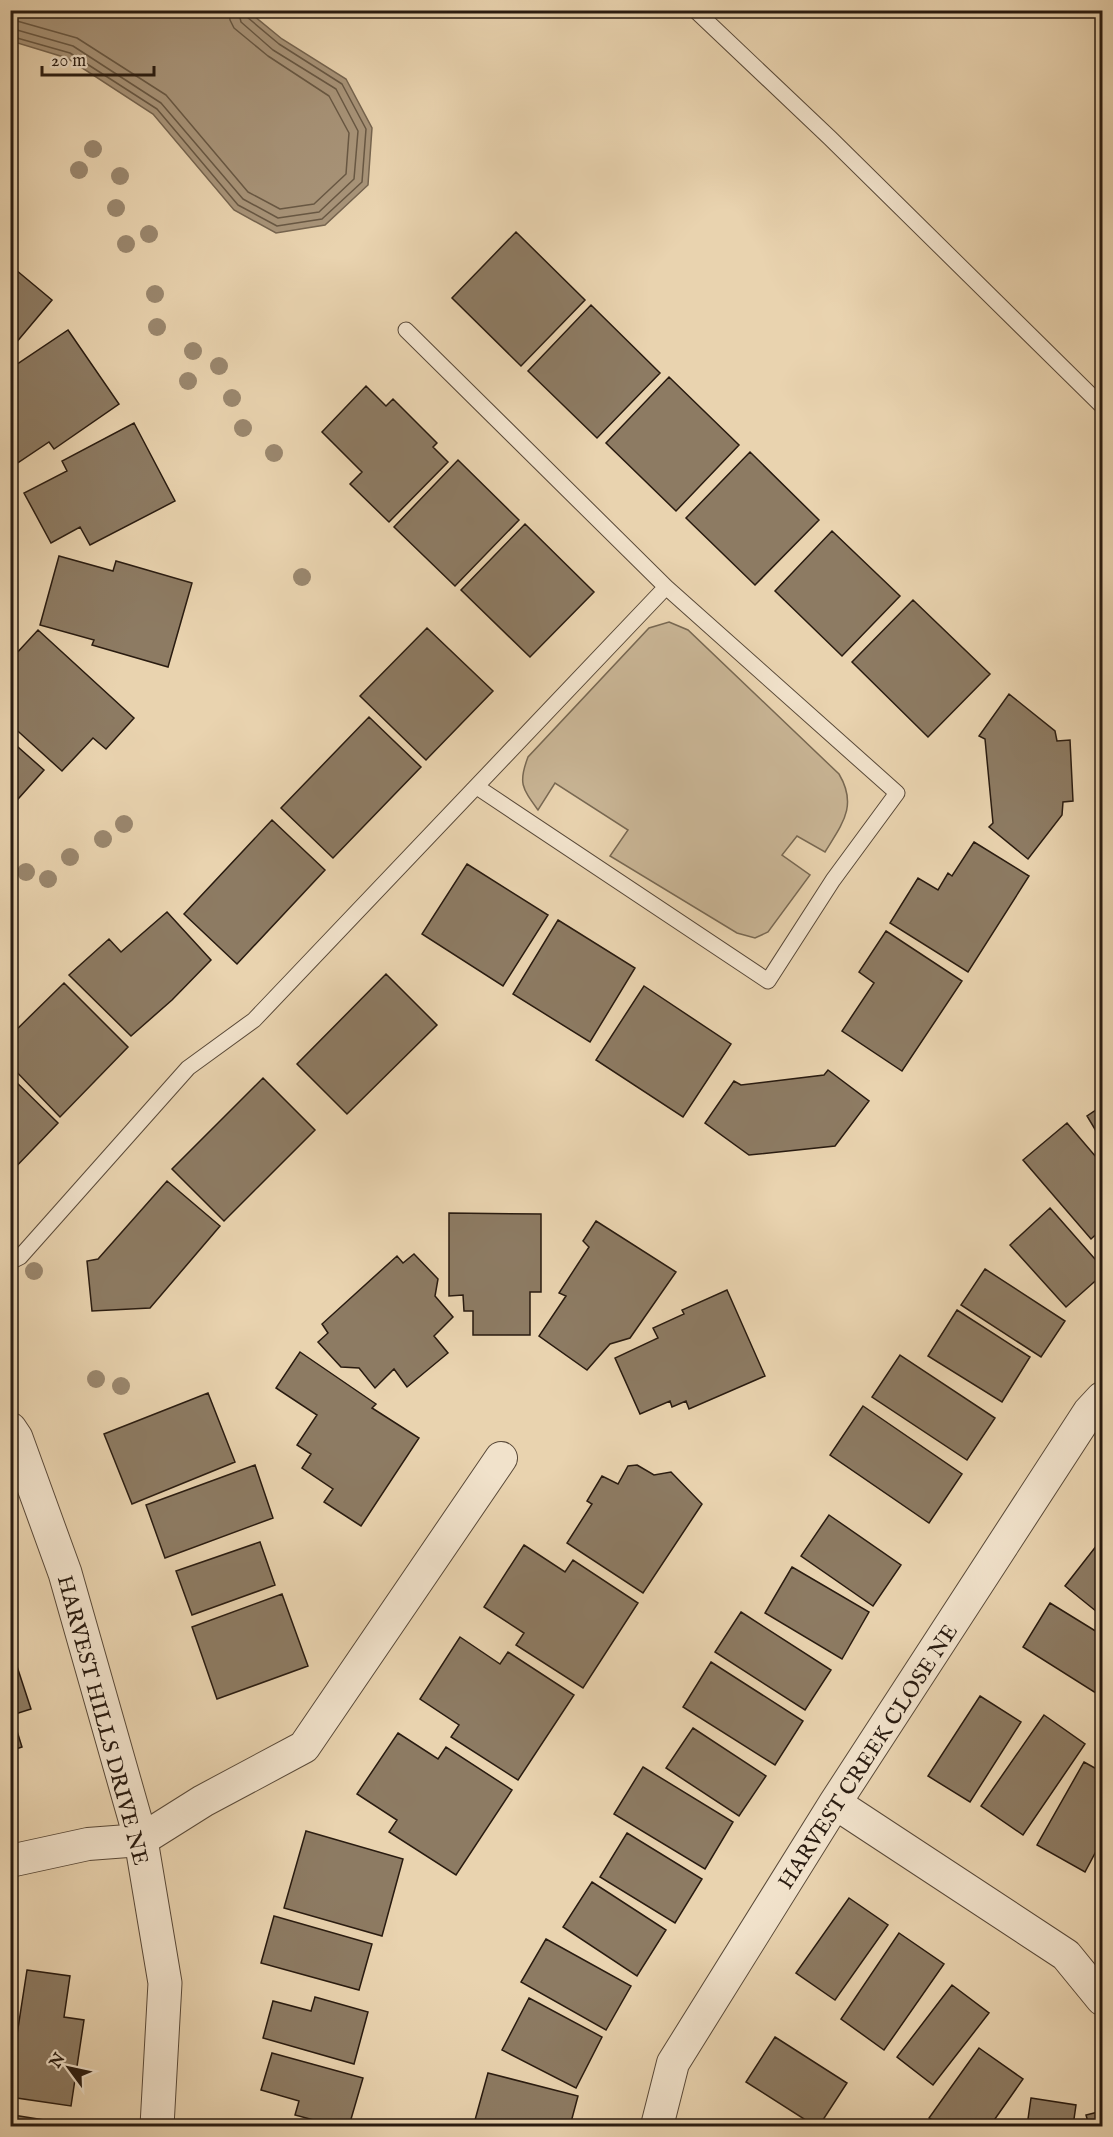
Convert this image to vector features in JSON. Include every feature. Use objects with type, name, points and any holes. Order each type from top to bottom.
[{"type":"street","name":"HARVEST CREEK CLOSE NE","points":[[657,2127],[673,2063],[835,1803],[1089,1412],[1102,1398]]},
{"type":"street","name":"HARVEST HILLS DRIVE NE","points":[[10,1429],[16,1438],[65,1573],[141,1840],[165,1983],[158,2127]]},
{"type":"street","points":[[10,1861],[88,1844],[141,1840],[203,1801],[304,1747],[501,1458]]},
{"type":"street","points":[[835,1803],[1066,1954],[1101,1999]]},
{"type":"lane","points":[[695,10],[830,138],[1102,406]]},
{"type":"lane","points":[[406,330],[666,587],[897,793],[833,880],[768,981],[477,787]]},
{"type":"lane","points":[[10,1262],[20,1257],[188,1068],[254,1020],[666,587]]},
{"type":"shaded area","points":[[669,622],[688,630],[839,774],[845,785],[846,814],[825,852],[797,836],[782,855],[810,875],[768,932],[755,938],[737,933],[610,856],[628,830],[555,783],[538,810],[523,785],[523,773],[528,757],[649,628]]},
{"type":"water","points":[[10,11],[248,11],[282,39],[346,79],[372,128],[368,185],[325,225],[276,233],[234,210],[153,114],[67,58],[11,41]]},
{"type":"building","points":[[516,232],[585,300],[521,366],[452,298]]},
{"type":"building","points":[[10,265],[52,300],[10,350]]},
{"type":"building","points":[[591,305],[660,373],[597,438],[528,371]]},
{"type":"building","points":[[68,330],[119,404],[54,449],[49,442],[10,468],[10,369]]},
{"type":"building","points":[[669,377],[739,445],[676,511],[606,443]]},
{"type":"building","points":[[366,386],[386,406],[393,399],[437,443],[433,447],[448,462],[389,522],[350,484],[362,472],[322,432]]},
{"type":"building","points":[[134,423],[175,501],[90,545],[80,527],[51,543],[24,493],[67,471],[62,461]]},
{"type":"building","points":[[750,452],[819,520],[755,585],[686,518]]},
{"type":"building","points":[[458,460],[519,520],[455,586],[394,527]]},
{"type":"building","points":[[525,524],[594,592],[530,657],[461,590]]},
{"type":"building","points":[[832,531],[900,596],[842,656],[775,591]]},
{"type":"building","points":[[59,556],[113,571],[116,561],[192,583],[168,667],[92,645],[94,640],[40,625]]},
{"type":"building","points":[[913,600],[990,674],[928,737],[852,662]]},
{"type":"building","points":[[427,628],[493,691],[426,760],[360,696]]},
{"type":"building","points":[[38,630],[134,718],[106,749],[93,738],[62,771],[10,724],[10,653],[14,656]]},
{"type":"building","points":[[1009,694],[1055,731],[1057,741],[1070,740],[1073,801],[1063,802],[1062,815],[1028,859],[989,827],[993,823],[985,739],[979,736]]},
{"type":"building","points":[[369,717],[421,767],[333,858],[281,808]]},
{"type":"building","points":[[10,740],[44,770],[10,808]]},
{"type":"building","points":[[272,820],[325,870],[237,964],[184,914]]},
{"type":"building","points":[[974,842],[1029,876],[968,972],[890,923],[918,878],[938,890],[948,873],[952,876]]},
{"type":"building","points":[[467,864],[548,915],[503,986],[422,934]]},
{"type":"building","points":[[167,912],[211,960],[172,1000],[131,1036],[69,975],[109,939],[121,952]]},
{"type":"building","points":[[558,920],[635,968],[590,1042],[513,994]]},
{"type":"building","points":[[886,931],[962,981],[902,1071],[842,1031],[874,983],[859,972]]},
{"type":"building","points":[[386,974],[437,1025],[347,1114],[297,1064]]},
{"type":"building","points":[[64,983],[128,1047],[60,1117],[10,1065],[10,1036]]},
{"type":"building","points":[[644,986],[731,1044],[683,1117],[596,1060]]},
{"type":"building","points":[[828,1070],[869,1101],[835,1146],[749,1155],[705,1123],[734,1081],[741,1085],[824,1075]]},
{"type":"building","points":[[10,1076],[58,1123],[10,1173]]},
{"type":"building","points":[[263,1078],[315,1130],[224,1221],[172,1169]]},
{"type":"building","points":[[1102,1106],[1102,1141],[1087,1116]]},
{"type":"building","points":[[1067,1123],[1102,1164],[1102,1229],[1091,1239],[1023,1160]]},
{"type":"building","points":[[167,1181],[220,1226],[150,1308],[92,1311],[87,1261],[98,1259]]},
{"type":"building","points":[[1050,1208],[1102,1267],[1102,1275],[1066,1307],[1010,1245]]},
{"type":"building","points":[[449,1213],[541,1214],[541,1292],[530,1292],[530,1335],[473,1335],[473,1311],[464,1311],[463,1295],[449,1296]]},
{"type":"building","points":[[596,1221],[676,1272],[630,1338],[610,1344],[587,1370],[539,1336],[566,1296],[559,1293],[589,1247],[583,1241]]},
{"type":"building","points":[[414,1254],[438,1279],[435,1296],[453,1317],[434,1336],[448,1353],[407,1387],[394,1369],[375,1388],[359,1368],[341,1367],[318,1342],[328,1333],[322,1324],[397,1256],[403,1263]]},
{"type":"building","points":[[985,1269],[1065,1321],[1041,1357],[961,1305]]},
{"type":"building","points":[[727,1290],[765,1376],[689,1409],[686,1401],[672,1407],[670,1401],[640,1414],[615,1358],[658,1338],[653,1328],[684,1314],[682,1310]]},
{"type":"building","points":[[957,1310],[1030,1357],[1002,1402],[928,1356]]},
{"type":"building","points":[[300,1352],[376,1404],[372,1408],[419,1438],[361,1526],[324,1502],[333,1489],[302,1468],[311,1454],[297,1445],[317,1415],[276,1388]]},
{"type":"building","points":[[900,1355],[995,1418],[967,1460],[872,1397]]},
{"type":"building","points":[[208,1393],[235,1462],[132,1504],[104,1434]]},
{"type":"building","points":[[863,1406],[962,1474],[929,1523],[830,1455]]},
{"type":"building","points":[[255,1465],[273,1518],[165,1558],[146,1505]]},
{"type":"building","points":[[637,1465],[654,1475],[671,1472],[702,1504],[643,1593],[567,1543],[592,1504],[587,1501],[602,1476],[618,1484],[628,1466]]},
{"type":"building","points":[[829,1515],[901,1565],[873,1606],[801,1556]]},
{"type":"building","points":[[260,1542],[275,1585],[192,1615],[176,1571]]},
{"type":"building","points":[[524,1545],[565,1572],[573,1560],[638,1603],[583,1688],[516,1645],[524,1633],[484,1607]]},
{"type":"building","points":[[1097,1545],[1102,1549],[1102,1616],[1065,1586]]},
{"type":"building","points":[[792,1567],[869,1612],[842,1659],[765,1613]]},
{"type":"building","points":[[282,1594],[308,1666],[217,1699],[192,1627]]},
{"type":"building","points":[[1050,1603],[1102,1635],[1102,1690],[1099,1695],[1023,1647]]},
{"type":"building","points":[[741,1612],[831,1670],[805,1710],[715,1652]]},
{"type":"building","points":[[460,1637],[500,1664],[508,1652],[574,1695],[518,1780],[451,1737],[459,1725],[420,1699]]},
{"type":"building","points":[[10,1645],[31,1709],[12,1715],[22,1747],[10,1751]]},
{"type":"building","points":[[711,1662],[803,1721],[775,1765],[683,1707]]},
{"type":"building","points":[[980,1696],[1021,1722],[970,1802],[928,1776]]},
{"type":"building","points":[[1044,1715],[1085,1744],[1023,1835],[981,1806]]},
{"type":"building","points":[[693,1728],[766,1776],[739,1816],[666,1768]]},
{"type":"building","points":[[398,1733],[438,1759],[446,1747],[512,1790],[456,1875],[389,1832],[397,1820],[357,1794]]},
{"type":"building","points":[[1084,1762],[1102,1772],[1102,1840],[1085,1872],[1037,1845]]},
{"type":"building","points":[[643,1767],[733,1822],[705,1869],[614,1814]]},
{"type":"building","points":[[306,1831],[403,1859],[382,1936],[284,1908]]},
{"type":"building","points":[[627,1833],[702,1879],[675,1923],[600,1877]]},
{"type":"building","points":[[592,1882],[666,1930],[637,1976],[563,1927]]},
{"type":"building","points":[[849,1898],[888,1925],[835,2000],[796,1973]]},
{"type":"building","points":[[274,1916],[372,1944],[359,1990],[261,1963]]},
{"type":"building","points":[[899,1933],[944,1964],[884,2050],[841,2019]]},
{"type":"building","points":[[546,1939],[631,1986],[606,2030],[521,1982]]},
{"type":"building","points":[[27,1970],[70,1976],[64,2017],[84,2020],[71,2106],[10,2097],[10,2080]]},
{"type":"building","points":[[952,1985],[989,2013],[933,2085],[897,2057]]},
{"type":"building","points":[[315,1997],[368,2012],[354,2064],[263,2038],[273,2001],[311,2011]]},
{"type":"building","points":[[529,1998],[602,2037],[576,2088],[502,2050]]},
{"type":"building","points":[[775,2037],[847,2083],[819,2126],[815,2126],[746,2082]]},
{"type":"building","points":[[979,2048],[1023,2079],[990,2126],[942,2126],[929,2118]]},
{"type":"building","points":[[272,2053],[363,2078],[349,2126],[336,2126],[295,2115],[299,2101],[261,2090]]},
{"type":"building","points":[[488,2073],[578,2096],[570,2126],[500,2126],[475,2120]]},
{"type":"building","points":[[1031,2098],[1076,2105],[1073,2126],[1027,2126]]},
{"type":"building","points":[[1102,2111],[1102,2126],[1089,2126],[1086,2115]]},
{"type":"building","points":[[13,2115],[69,2124],[69,2126],[12,2126]]},
{"type":"building","points":[[718,2120],[748,2126],[717,2126]]},
{"type":"building","points":[[290,2121],[310,2126],[288,2126]]},
{"type":"railway","points":[[1094,10],[1102,18]]}]
